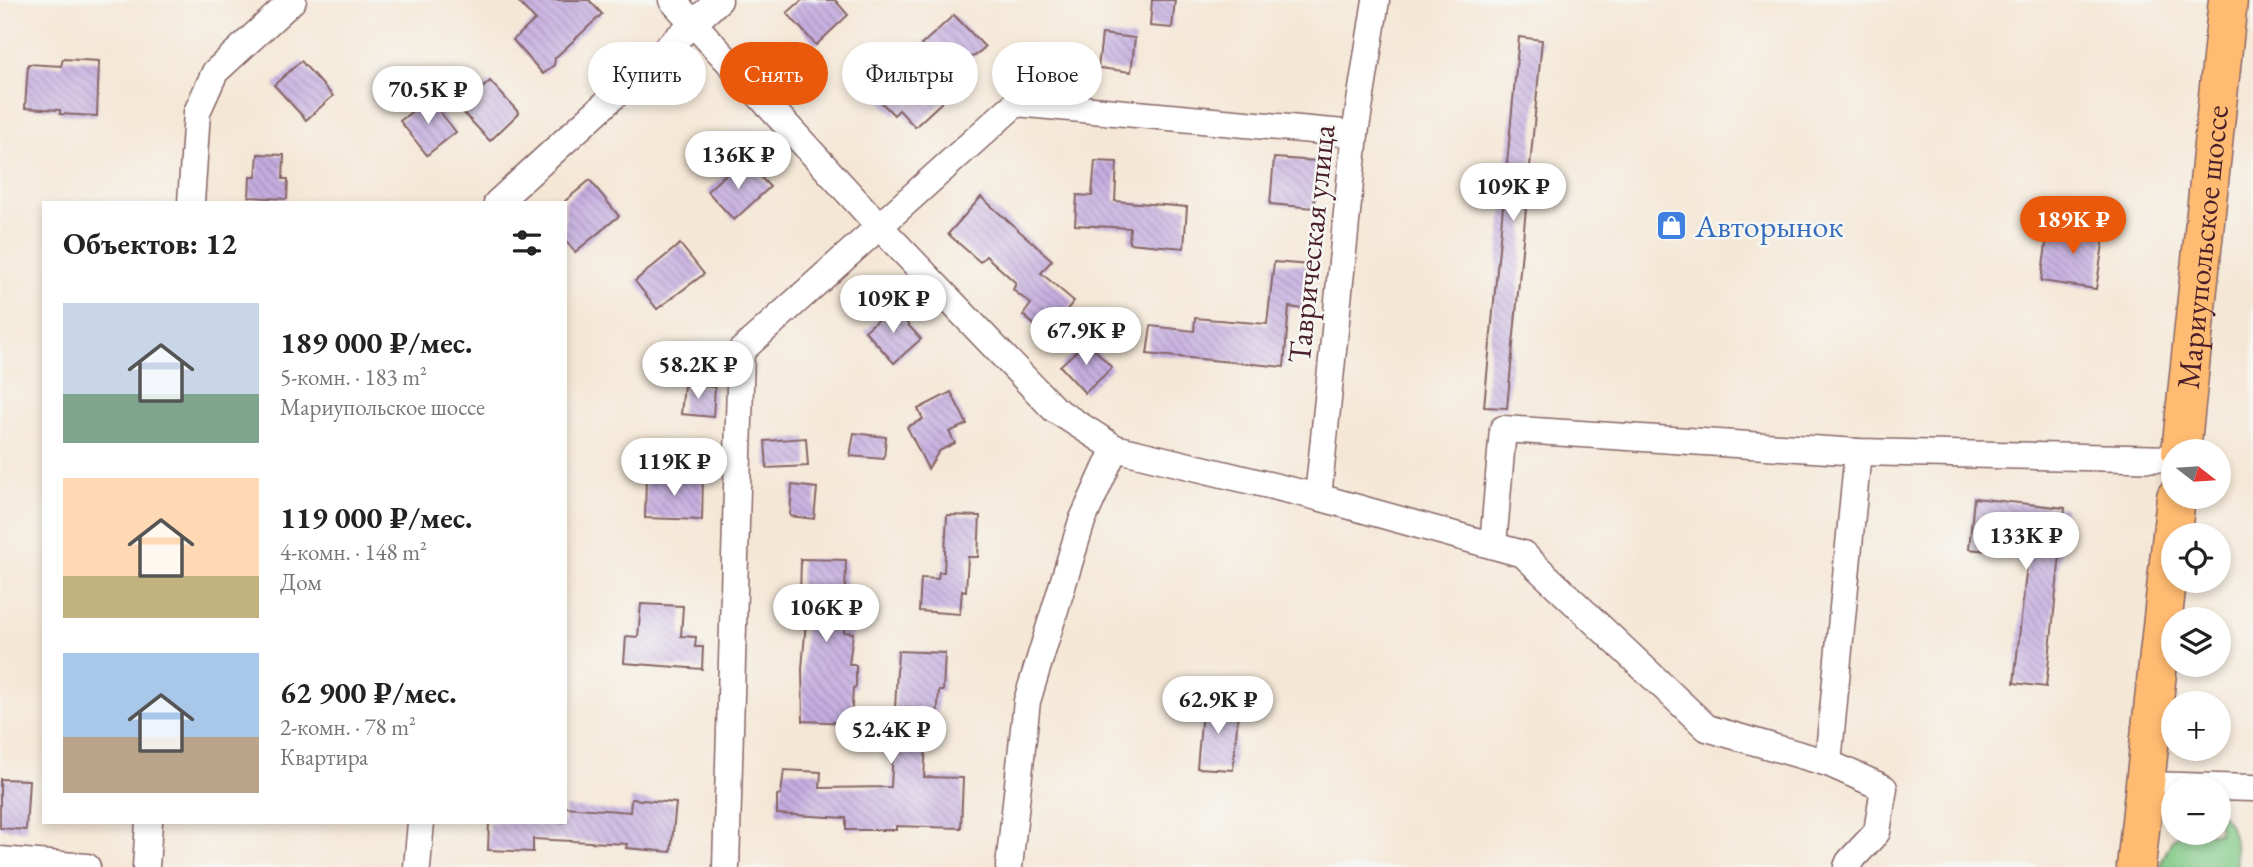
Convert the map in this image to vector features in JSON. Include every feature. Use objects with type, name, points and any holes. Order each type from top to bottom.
[{"type":"main road","name":"Мариупольское шоссе","points":[[2182,439],[2228,0]]},
{"type":"main road","points":[[2136,867],[2175,509]]},
{"type":"street","points":[[191,201],[197,112],[215,72],[293,0]]},
{"type":"street","points":[[672,0],[880,226],[1054,409],[1115,448],[1318,497],[1523,554],[1707,728],[1828,763],[1884,788],[1877,832],[1847,867]]},
{"type":"street","points":[[499,201],[719,0]]},
{"type":"street","name":"Таврическая улица","points":[[1318,497],[1355,134],[1376,0]]},
{"type":"street","points":[[726,867],[741,351],[1016,103],[1355,134]]},
{"type":"street","points":[[1493,545],[1503,429],[1858,452],[2161,460]]},
{"type":"street","points":[[1009,867],[1027,701],[1082,521],[1115,448]]},
{"type":"street","points":[[1828,763],[1858,452]]},
{"type":"street","points":[[2146,785],[2253,788]]},
{"type":"street","points":[[146,867],[149,824]]},
{"type":"street","points":[[417,867],[421,824]]},
{"type":"street","points":[[0,860],[87,867]]},
{"type":"green space","points":[[2231,828],[2237,867],[2159,867],[2170,845],[2231,845]]},
{"type":"building","points":[[517,0],[589,0],[602,14],[555,58],[554,65],[543,74],[513,40],[535,20]]},
{"type":"building","points":[[802,0],[835,0],[848,15],[819,42],[813,42],[787,13]]},
{"type":"building","points":[[1152,0],[1175,0],[1172,28],[1150,26]]},
{"type":"building","points":[[954,15],[985,47],[978,53],[978,42],[924,42]]},
{"type":"building","points":[[1102,34],[1135,38],[1131,72],[1102,68]]},
{"type":"building","points":[[1519,37],[1542,40],[1507,408],[1484,407]]},
{"type":"building","points":[[63,59],[99,61],[97,116],[25,108],[28,64],[61,66]]},
{"type":"building","points":[[301,61],[333,96],[306,120],[274,85]]},
{"type":"building","points":[[490,81],[519,113],[490,141],[460,109]]},
{"type":"building","points":[[429,98],[456,132],[427,155],[400,121]]},
{"type":"building","points":[[884,105],[939,105],[915,127],[899,110],[894,115]]},
{"type":"building","points":[[258,154],[284,155],[283,179],[288,179],[287,199],[249,197],[250,177],[256,177]]},
{"type":"building","points":[[1274,158],[1318,161],[1314,208],[1270,204]]},
{"type":"building","points":[[1095,161],[1117,162],[1115,201],[1187,207],[1184,248],[1129,243],[1130,228],[1075,225],[1077,195],[1092,196]]},
{"type":"building","points":[[734,167],[744,178],[753,169],[770,187],[734,220],[707,191]]},
{"type":"building","points":[[590,180],[619,216],[575,252],[567,242],[565,201]]},
{"type":"building","points":[[981,197],[1052,260],[1041,273],[1074,301],[1046,335],[1023,315],[1031,304],[1013,290],[1016,283],[986,256],[980,262],[948,234]]},
{"type":"building","points":[[2049,223],[2105,231],[2096,289],[2041,281]]},
{"type":"building","points":[[680,244],[704,274],[657,309],[635,281]]},
{"type":"building","points":[[1274,262],[1309,265],[1304,309],[1289,307],[1284,367],[1147,354],[1151,326],[1194,331],[1195,318],[1267,324]]},
{"type":"building","points":[[892,307],[921,339],[894,363],[865,331]]},
{"type":"building","points":[[1087,341],[1112,368],[1085,393],[1060,366]]},
{"type":"building","points":[[684,385],[715,387],[713,417],[681,414]]},
{"type":"building","points":[[951,392],[967,424],[949,432],[955,443],[939,451],[928,469],[907,427],[923,419],[918,409]]},
{"type":"building","points":[[854,433],[886,437],[884,459],[850,456]]},
{"type":"building","points":[[806,438],[808,466],[767,468],[765,441]]},
{"type":"building","points":[[646,477],[703,478],[702,520],[645,518]]},
{"type":"building","points":[[792,485],[817,488],[814,519],[790,516]]},
{"type":"building","points":[[1974,498],[2065,508],[2046,687],[2014,683],[2028,555],[1969,549]]},
{"type":"building","points":[[947,515],[980,516],[978,557],[968,557],[966,591],[962,590],[960,614],[919,611],[921,578],[938,579],[939,572],[944,572]]},
{"type":"building","points":[[801,559],[846,560],[844,632],[853,633],[849,665],[856,665],[851,723],[803,721],[802,669],[808,597],[800,597]]},
{"type":"building","points":[[641,604],[683,606],[681,636],[696,637],[695,647],[703,647],[702,669],[624,663],[626,636],[638,637]]},
{"type":"building","points":[[898,651],[945,653],[943,691],[939,691],[936,731],[927,730],[924,777],[963,778],[961,828],[896,826],[896,830],[846,830],[846,818],[777,814],[777,795],[781,794],[784,770],[821,772],[820,788],[891,787]]},
{"type":"building","points":[[1203,701],[1239,703],[1233,770],[1197,768]]},
{"type":"building","points":[[0,779],[29,780],[26,830],[0,828]]},
{"type":"building","points":[[631,799],[676,803],[671,852],[626,848],[627,844],[533,839],[533,852],[488,850],[489,824],[567,824],[567,807],[630,812]]},
{"type":"place","name":"Авторынок","points":[[1672,226]]}]
